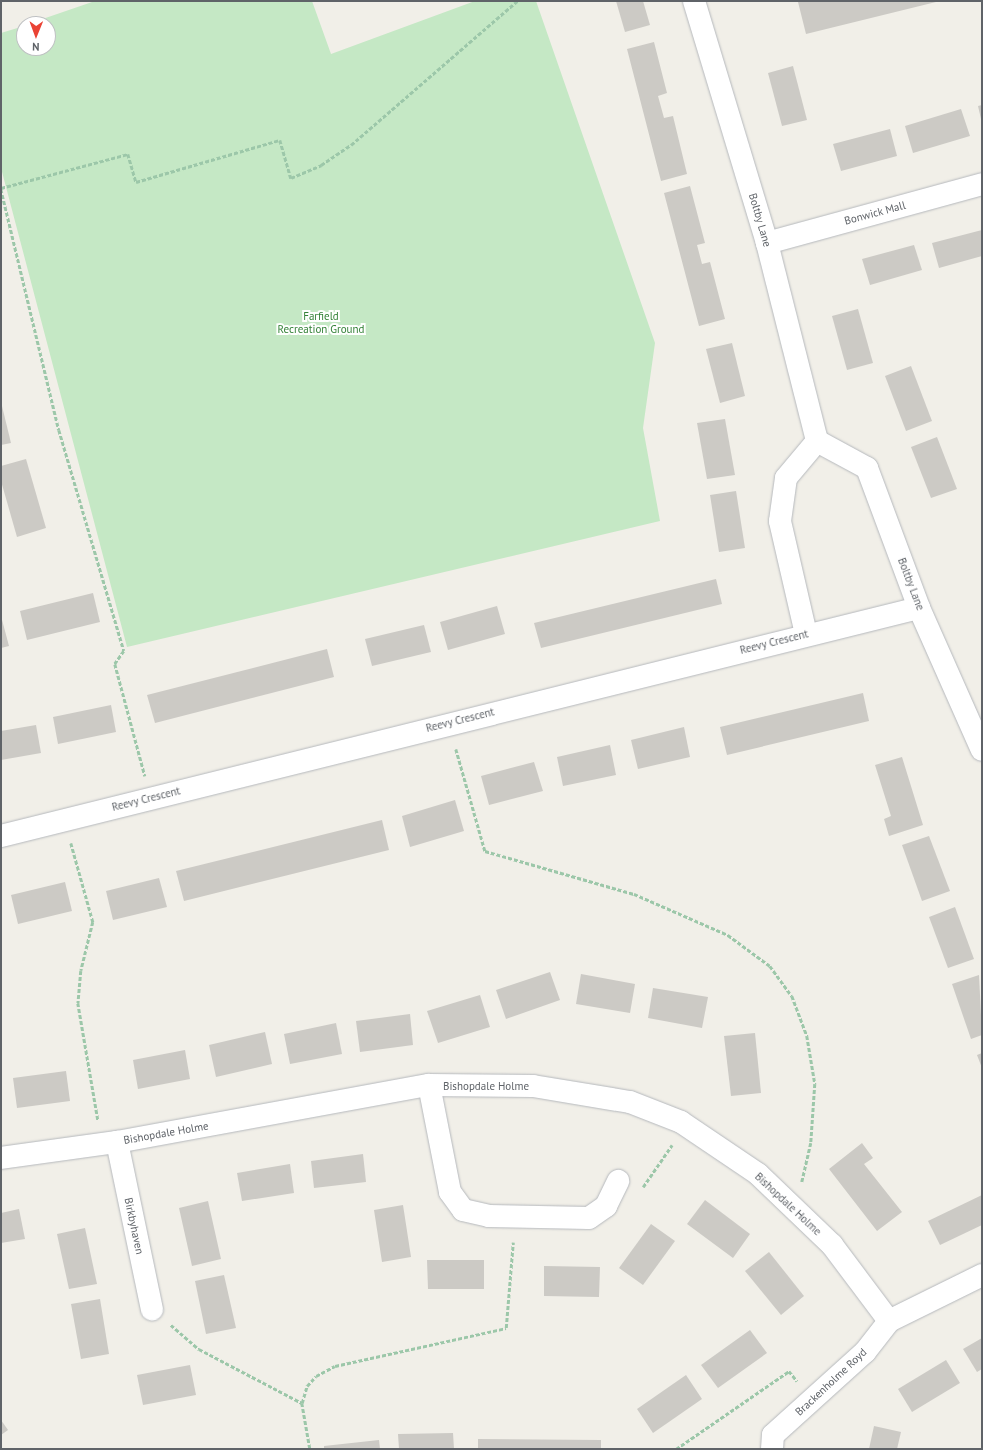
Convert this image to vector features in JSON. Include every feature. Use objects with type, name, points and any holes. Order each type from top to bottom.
[{"type":"street","name":"Boltby Lane","points":[[694,1],[767,242],[817,441],[867,468],[919,608],[982,750]]},
{"type":"street","name":"Bonwick Mall","points":[[767,242],[982,184]]},
{"type":"street","points":[[806,634],[780,521],[786,478],[817,441]]},
{"type":"street","name":"Reevy Crescent","points":[[1,836],[806,634],[919,608]]},
{"type":"street","points":[[430,1085],[450,1192],[464,1210],[515,1217],[589,1218],[606,1206],[618,1181]]},
{"type":"street","name":"Bishopdale Holme","points":[[1,1158],[109,1143],[430,1085],[533,1086],[630,1102],[685,1125],[758,1174],[832,1245],[889,1321]]},
{"type":"street","name":"Birkbyhaven","points":[[109,1143],[152,1310]]},
{"type":"street","name":"Brackenholme Royd","points":[[772,1449],[773,1435],[865,1352],[889,1321],[982,1275]]},
{"type":"path","points":[[152,798],[115,664],[124,651],[59,430],[1,188],[128,154],[136,182],[280,140],[291,178],[321,165],[351,146],[517,1]]},
{"type":"path","points":[[448,723],[485,851],[634,894],[728,935],[770,966],[792,996],[807,1036],[815,1084],[811,1143],[795,1210]]},
{"type":"path","points":[[64,820],[93,922],[81,971],[78,1004],[109,1143]]},
{"type":"path","points":[[618,1181],[638,1194],[685,1125]]},
{"type":"path","points":[[310,1449],[302,1403],[307,1386],[316,1376],[335,1366],[506,1328],[515,1217]]},
{"type":"path","points":[[152,1310],[199,1349],[302,1403]]},
{"type":"path","points":[[676,1449],[789,1371],[811,1401]]},
{"type":"green space","name":"Farfield Recreation Ground","points":[[95,1],[312,1],[331,54],[475,1],[536,1],[655,343],[643,428],[660,521],[127,647],[1,168],[1,33],[16,28],[16,56],[56,56],[56,16],[51,16]]},
{"type":"building","points":[[616,1],[643,1],[650,25],[625,32]]},
{"type":"building","points":[[798,2],[936,2],[806,34]]},
{"type":"building","points":[[654,42],[667,93],[658,96],[664,118],[673,116],[687,174],[661,181],[627,49]]},
{"type":"building","points":[[793,66],[807,120],[782,126],[768,73]]},
{"type":"building","points":[[982,105],[982,119],[981,119],[978,106]]},
{"type":"building","points":[[961,109],[970,136],[913,153],[905,126]]},
{"type":"building","points":[[890,129],[897,156],[841,171],[833,144]]},
{"type":"building","points":[[690,186],[705,243],[697,245],[702,264],[710,262],[725,319],[699,326],[664,193]]},
{"type":"building","points":[[982,230],[982,256],[939,268],[932,243]]},
{"type":"building","points":[[914,245],[922,270],[870,285],[862,259]]},
{"type":"building","points":[[858,309],[873,363],[847,370],[832,316]]},
{"type":"building","points":[[732,343],[745,396],[720,403],[706,349]]},
{"type":"building","points":[[911,366],[932,421],[906,431],[885,376]]},
{"type":"building","points":[[1,402],[11,443],[1,445]]},
{"type":"building","points":[[725,419],[735,475],[707,479],[697,423]]},
{"type":"building","points":[[937,437],[957,489],[931,498],[911,447]]},
{"type":"building","points":[[26,459],[46,528],[17,537],[1,481],[1,466]]},
{"type":"building","points":[[736,491],[745,548],[719,552],[710,495]]},
{"type":"building","points":[[716,579],[722,604],[541,648],[534,623]]},
{"type":"building","points":[[93,593],[100,622],[27,640],[20,611]]},
{"type":"building","points":[[497,606],[505,634],[448,650],[440,622]]},
{"type":"building","points":[[1,616],[9,646],[1,648]]},
{"type":"building","points":[[424,625],[431,652],[372,666],[365,639]]},
{"type":"building","points":[[327,649],[334,677],[155,723],[147,695]]},
{"type":"building","points":[[863,693],[869,721],[727,755],[720,727]]},
{"type":"building","points":[[111,705],[116,732],[58,744],[53,717]]},
{"type":"building","points":[[36,725],[41,753],[1,760],[1,731]]},
{"type":"building","points":[[684,727],[690,757],[638,769],[631,740]]},
{"type":"building","points":[[610,745],[616,775],[563,786],[557,757]]},
{"type":"building","points":[[902,757],[923,825],[889,836],[884,819],[891,816],[875,765]]},
{"type":"building","points":[[534,762],[543,791],[489,805],[481,776]]},
{"type":"building","points":[[455,800],[464,831],[410,847],[402,816]]},
{"type":"building","points":[[382,820],[389,850],[184,901],[176,871]]},
{"type":"building","points":[[929,836],[950,891],[922,901],[902,845]]},
{"type":"building","points":[[159,878],[167,907],[113,920],[106,891]]},
{"type":"building","points":[[65,882],[72,911],[18,924],[11,895]]},
{"type":"building","points":[[955,907],[974,959],[948,968],[929,917]]},
{"type":"building","points":[[550,972],[560,1000],[506,1019],[496,990]]},
{"type":"building","points":[[581,974],[635,984],[630,1013],[576,1004]]},
{"type":"building","points":[[979,975],[982,1035],[971,1039],[952,984]]},
{"type":"building","points":[[653,988],[708,997],[702,1028],[648,1018]]},
{"type":"building","points":[[480,995],[490,1027],[438,1043],[427,1011]]},
{"type":"building","points":[[410,1014],[413,1045],[360,1052],[356,1021]]},
{"type":"building","points":[[336,1023],[342,1054],[290,1064],[284,1034]]},
{"type":"building","points":[[265,1032],[272,1064],[216,1077],[209,1045]]},
{"type":"building","points":[[755,1033],[761,1093],[731,1096],[724,1036]]},
{"type":"building","points":[[185,1050],[190,1079],[138,1089],[133,1060]]},
{"type":"building","points":[[982,1053],[982,1068],[977,1055]]},
{"type":"building","points":[[66,1071],[70,1101],[17,1108],[13,1078]]},
{"type":"building","points":[[862,1143],[873,1158],[864,1164],[902,1212],[877,1231],[829,1169]]},
{"type":"building","points":[[363,1154],[366,1182],[314,1188],[311,1161]]},
{"type":"building","points":[[290,1164],[294,1193],[242,1201],[237,1173]]},
{"type":"building","points":[[982,1195],[982,1225],[940,1245],[928,1221]]},
{"type":"building","points":[[705,1200],[750,1234],[733,1258],[687,1224]]},
{"type":"building","points":[[208,1201],[221,1259],[192,1266],[179,1208]]},
{"type":"building","points":[[403,1205],[411,1257],[382,1262],[374,1210]]},
{"type":"building","points":[[19,1209],[25,1239],[1,1243],[1,1213]]},
{"type":"building","points":[[651,1224],[675,1241],[643,1285],[619,1268]]},
{"type":"building","points":[[85,1228],[97,1284],[69,1289],[57,1234]]},
{"type":"building","points":[[769,1252],[804,1296],[781,1315],[745,1271]]},
{"type":"building","points":[[427,1260],[484,1260],[484,1289],[428,1289]]},
{"type":"building","points":[[544,1266],[600,1267],[599,1297],[544,1296]]},
{"type":"building","points":[[224,1275],[236,1328],[206,1334],[195,1281]]},
{"type":"building","points":[[100,1299],[109,1354],[81,1359],[71,1304]]},
{"type":"building","points":[[750,1330],[767,1353],[718,1388],[701,1365]]},
{"type":"building","points":[[982,1338],[982,1369],[977,1372],[963,1349]]},
{"type":"building","points":[[946,1360],[960,1383],[912,1412],[898,1389]]},
{"type":"building","points":[[190,1365],[196,1395],[143,1405],[137,1375]]},
{"type":"building","points":[[686,1375],[702,1399],[653,1433],[637,1409]]},
{"type":"building","points":[[1,1420],[8,1430],[1,1435]]},
{"type":"building","points":[[874,1426],[901,1432],[897,1449],[869,1449]]},
{"type":"building","points":[[453,1433],[454,1449],[399,1449],[398,1434]]},
{"type":"building","points":[[478,1439],[601,1440],[601,1449],[478,1449]]},
{"type":"building","points":[[379,1440],[380,1449],[324,1449],[324,1446]]}]
